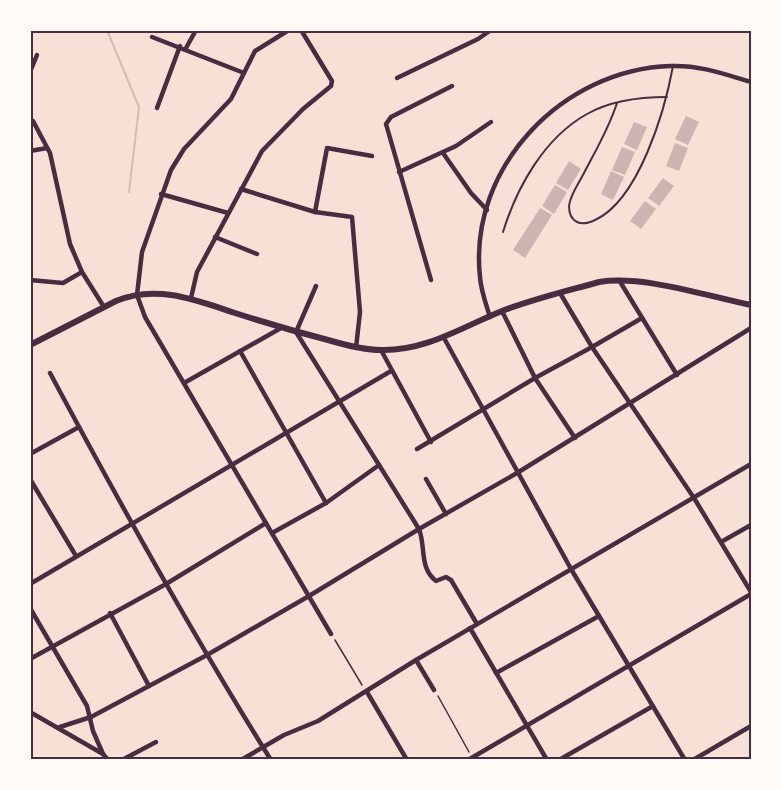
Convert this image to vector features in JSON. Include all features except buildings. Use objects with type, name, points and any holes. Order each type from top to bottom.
[{"type":"street","points":[[186,48],[196,30]]},
{"type":"street","points":[[289,30],[255,51],[231,99],[184,149],[171,170],[142,252],[137,295],[145,317],[331,634]]},
{"type":"street","points":[[190,298],[197,272],[262,151],[303,109],[331,86],[332,81],[301,30]]},
{"type":"street","points":[[382,30],[387,30]]},
{"type":"street","points":[[397,78],[478,39],[491,30]]},
{"type":"street","points":[[152,37],[186,48],[244,73]]},
{"type":"street","points":[[157,108],[180,46]]},
{"type":"street","points":[[30,72],[37,55]]},
{"type":"street","points":[[490,317],[480,279],[479,264],[481,235],[487,210],[498,178],[513,152],[553,109],[577,92],[603,80],[637,69],[673,66],[702,67],[751,82]]},
{"type":"street","points":[[431,280],[387,129],[387,121],[452,86]]},
{"type":"street","points":[[30,119],[47,148],[70,244],[82,272],[104,306]]},
{"type":"street","points":[[399,172],[469,139],[491,122]]},
{"type":"street","points":[[30,151],[47,148]]},
{"type":"street","points":[[315,212],[327,148],[372,156]]},
{"type":"street","points":[[443,153],[471,193],[487,210]]},
{"type":"street","points":[[241,189],[315,212],[351,217],[360,312],[356,348]]},
{"type":"street","points":[[161,194],[228,213]]},
{"type":"street","points":[[215,237],[257,254]]},
{"type":"street","points":[[30,280],[63,283],[82,272]]},
{"type":"street","points":[[30,345],[104,306],[137,295],[162,294],[190,298],[280,328],[356,348],[381,350],[406,349],[444,338],[502,311],[599,282],[619,280],[653,284],[751,305]]},
{"type":"street","points":[[619,280],[677,375]]},
{"type":"street","points":[[296,332],[316,286]]},
{"type":"street","points":[[471,759],[751,593],[694,498],[592,347],[560,293]]},
{"type":"street","points":[[502,311],[535,378],[575,438]]},
{"type":"street","points":[[417,449],[535,378],[642,318]]},
{"type":"street","points":[[184,383],[280,328]]},
{"type":"street","points":[[60,728],[91,717],[207,655],[309,596],[575,438],[751,328]]},
{"type":"street","points":[[296,332],[419,529],[428,573],[436,581],[444,577],[451,580],[477,624]]},
{"type":"street","points":[[444,338],[571,568],[685,760]]},
{"type":"street","points":[[381,350],[431,442]]},
{"type":"street","points":[[240,351],[326,503]]},
{"type":"street","points":[[30,584],[391,371]]},
{"type":"street","points":[[50,373],[165,584],[271,760]]},
{"type":"street","points":[[30,454],[79,427]]},
{"type":"street","points":[[241,760],[284,735],[318,721],[571,568],[751,464]]},
{"type":"street","points":[[272,532],[326,503],[379,465]]},
{"type":"street","points":[[30,479],[76,556]]},
{"type":"street","points":[[426,479],[446,514]]},
{"type":"street","points":[[30,659],[165,584],[266,523]]},
{"type":"street","points":[[721,542],[751,525]]},
{"type":"street","points":[[30,608],[87,706],[93,731],[108,760]]},
{"type":"street","points":[[110,613],[149,686]]},
{"type":"street","points":[[496,673],[599,616]]},
{"type":"street","points":[[470,628],[547,760]]},
{"type":"street","points":[[416,660],[434,690]]},
{"type":"street","points":[[367,692],[407,760]]},
{"type":"street","points":[[559,760],[653,706]]},
{"type":"street","points":[[30,712],[103,753]]},
{"type":"street","points":[[693,760],[751,726]]},
{"type":"street","points":[[122,760],[156,742]]},
{"type":"lane","points":[[618,103],[612,120],[571,198],[570,213],[580,223],[588,223],[605,215],[621,198],[651,144],[667,97],[673,66]]},
{"type":"lane","points":[[503,232],[521,187],[550,146],[586,115],[618,103],[667,97]]},
{"type":"path","points":[[331,634],[367,692]]},
{"type":"path","points":[[434,690],[471,759]]},
{"type":"waterway","points":[[107,30],[139,107],[129,192]]}]
